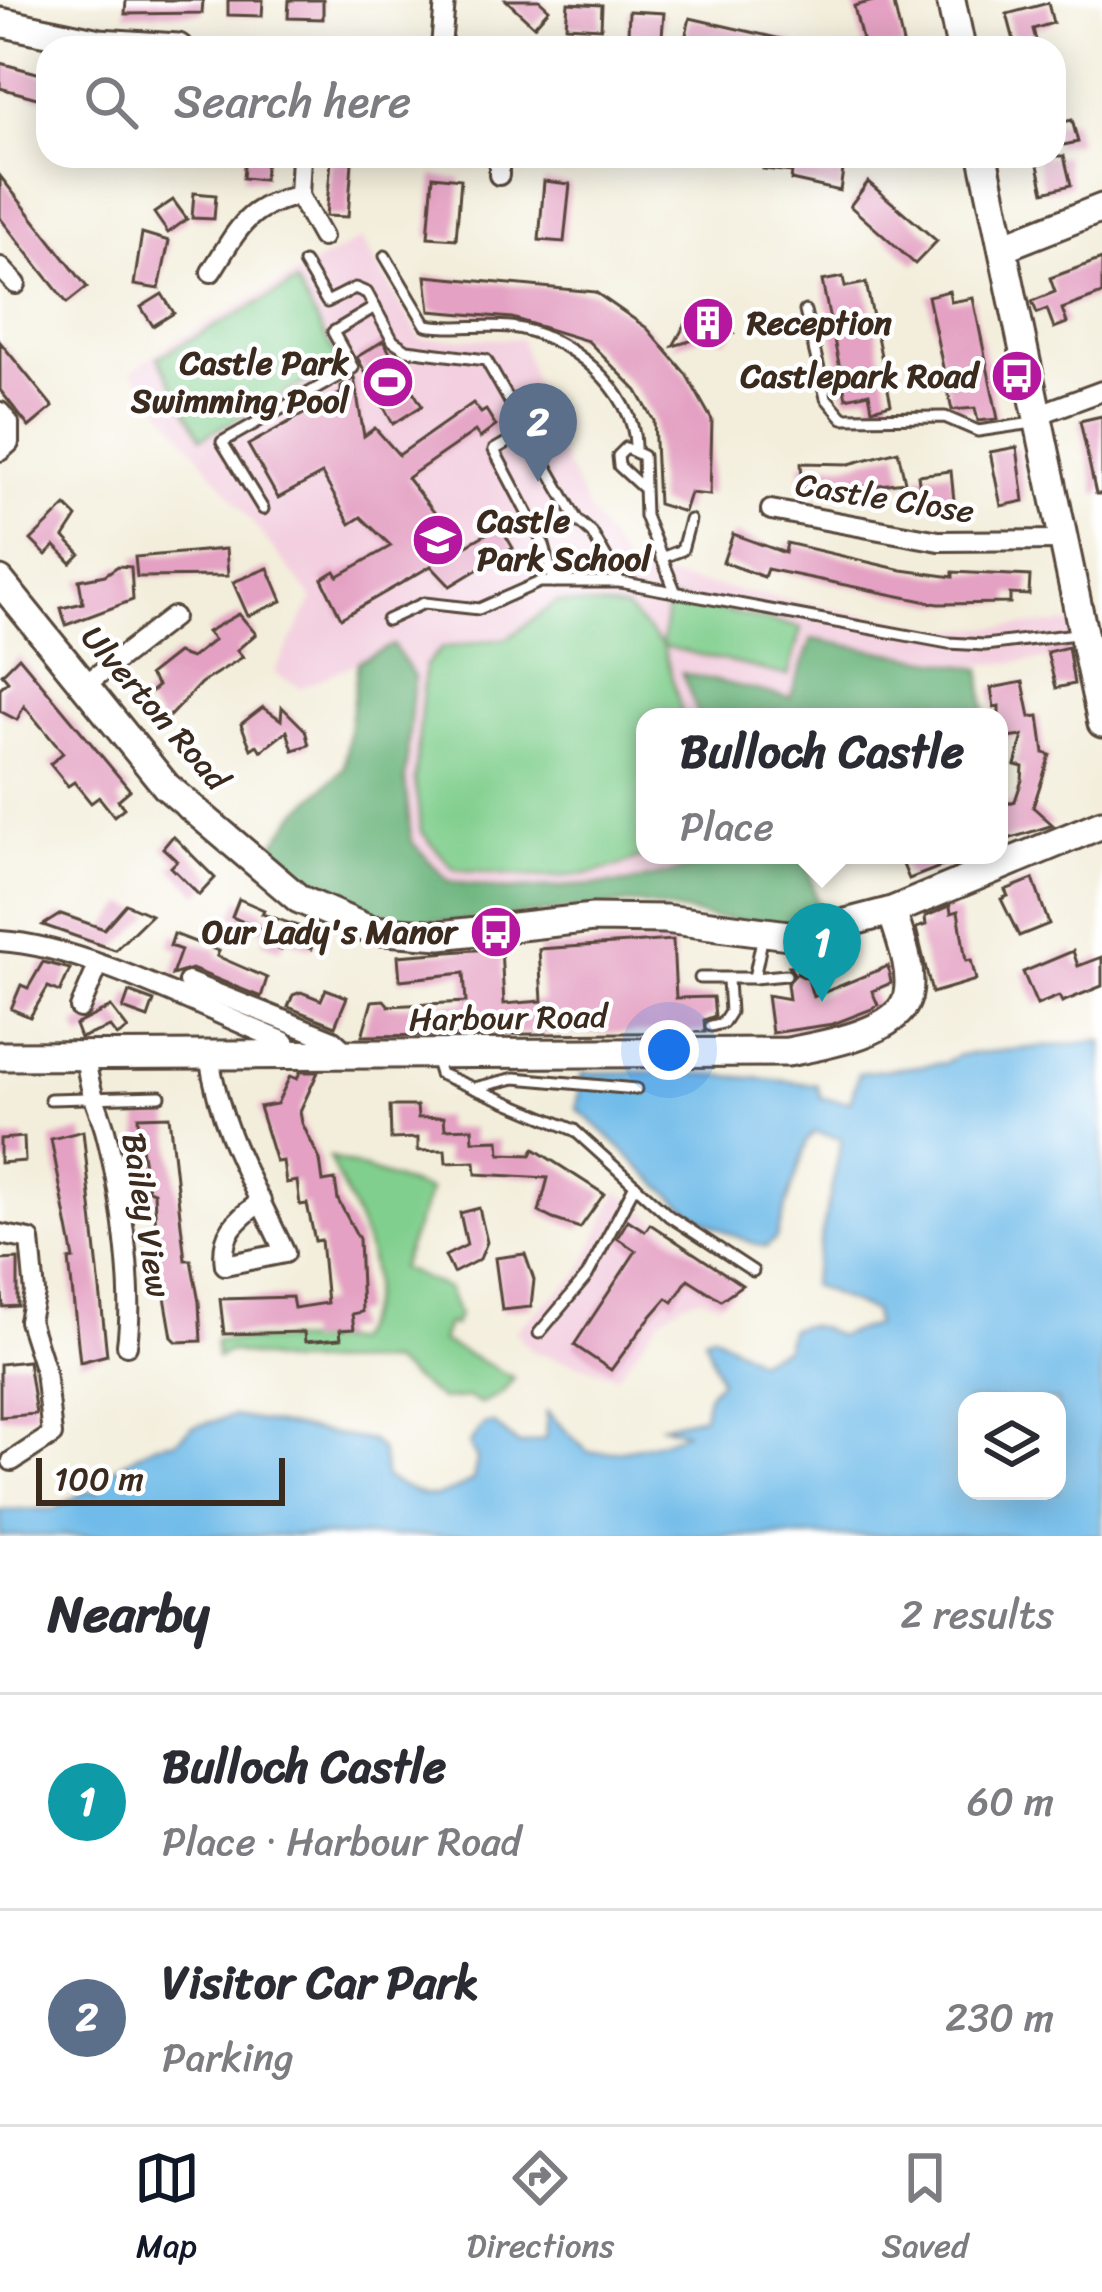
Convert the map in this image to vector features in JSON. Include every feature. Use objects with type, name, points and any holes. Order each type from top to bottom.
[{"type":"street","points":[[442,36],[445,0]]},
{"type":"street","points":[[951,0],[958,36]]},
{"type":"street","points":[[0,22],[63,36]]},
{"type":"street","points":[[300,168],[299,196],[322,237]]},
{"type":"street","points":[[986,168],[1102,723]]},
{"type":"street","points":[[211,272],[245,218],[270,201],[299,196]]},
{"type":"street","points":[[1003,247],[1102,208]]},
{"type":"street","points":[[0,267],[16,284]]},
{"type":"street","points":[[1038,419],[1102,391]]},
{"type":"street","points":[[0,412],[9,423],[9,443],[0,451]]},
{"type":"street","name":"Castle Close","points":[[771,510],[939,541],[1062,540]]},
{"type":"street","name":"Ulverton Road","points":[[0,581],[166,786],[299,899],[370,931],[441,935],[629,919],[796,937],[892,911],[1005,864]]},
{"type":"street","points":[[86,684],[173,617]]},
{"type":"street","name":"Ulverton Road","points":[[1008,863],[1102,824]]},
{"type":"street","name":"Harbour Road","points":[[0,1056],[788,1052],[841,1041],[893,1018],[908,994],[906,960],[892,911]]},
{"type":"street","name":"Harbour Road","points":[[0,941],[27,943],[98,966],[285,1042],[292,1054]]},
{"type":"street","points":[[80,1008],[98,966]]},
{"type":"street","points":[[188,982],[333,1040],[350,1056]]},
{"type":"street","points":[[209,1056],[219,1118],[261,1201]]},
{"type":"street","name":"Bailey View","points":[[86,1058],[89,1096],[105,1128],[122,1239],[132,1309],[127,1345]]},
{"type":"street","points":[[0,1234],[30,1240],[35,1293],[29,1321],[46,1371],[52,1435],[12,1461]]},
{"type":"lane","points":[[385,256],[426,325],[515,327],[581,358],[623,404],[636,431],[635,448],[643,456],[645,516],[676,592]]},
{"type":"lane","points":[[304,263],[327,302],[355,288],[367,293],[393,340],[407,350],[486,360],[620,582]]},
{"type":"lane","points":[[263,509],[222,442],[353,368],[333,332],[375,307]]},
{"type":"lane","points":[[805,311],[826,398],[843,418],[945,417],[978,431],[1038,419]]},
{"type":"lane","points":[[527,431],[494,450],[544,544],[554,582]]},
{"type":"lane","points":[[635,448],[623,450],[618,463],[643,488]]},
{"type":"lane","points":[[662,558],[682,550],[690,520]]},
{"type":"lane","points":[[387,620],[424,602],[479,610],[540,581],[620,582],[948,643],[985,645],[1082,633]]},
{"type":"lane","points":[[754,977],[763,935]]},
{"type":"lane","points":[[700,978],[786,975]]},
{"type":"lane","points":[[711,1026],[723,1023],[730,1012],[728,980]]},
{"type":"lane","points":[[434,1055],[440,1075],[574,1130],[687,1230],[753,1271]]},
{"type":"lane","points":[[474,1088],[515,1078],[636,1089]]},
{"type":"lane","name":"Bailey View","points":[[50,1099],[160,1096]]},
{"type":"lane","points":[[539,1334],[587,1276],[635,1185]]},
{"type":"shaded area","name":"Castle Park School","points":[[361,239],[421,339],[521,339],[548,427],[589,511],[629,570],[946,630],[1072,623],[1079,657],[953,667],[813,639],[790,698],[683,673],[696,708],[636,708],[636,864],[697,867],[627,883],[506,890],[448,881],[411,841],[405,779],[414,677],[393,646],[301,688],[274,673],[313,599],[132,371],[167,345]]},
{"type":"shaded area","points":[[618,1191],[744,1287],[718,1303],[700,1297],[685,1301],[661,1318],[617,1376],[532,1351],[515,1330],[580,1274]]},
{"type":"green space","points":[[296,283],[340,364],[201,438],[158,357]]},
{"type":"green space","points":[[668,599],[801,628],[788,676],[663,646],[680,708],[636,708],[636,859],[599,872],[551,877],[454,869],[421,831],[415,780],[425,666],[442,648],[508,638],[557,602],[626,609],[662,645]]},
{"type":"green space","points":[[812,639],[981,669],[984,708],[696,708],[682,673],[790,698]]},
{"type":"green space","points":[[393,645],[414,677],[405,779],[411,841],[448,881],[506,890],[627,883],[698,864],[807,864],[824,927],[713,918],[637,903],[453,922],[389,918],[328,902],[262,861],[295,815],[344,769],[358,662]]},
{"type":"green space","points":[[329,1157],[430,1191],[400,1268],[448,1289],[458,1315],[454,1326],[447,1324],[441,1341],[514,1378],[502,1393],[480,1404],[469,1398],[441,1400],[390,1362],[289,1363],[229,1351],[217,1358],[215,1340],[352,1341],[366,1317],[372,1294],[368,1249]]},
{"type":"water","points":[[1102,1041],[1102,1536],[0,1536],[0,1510],[55,1509],[84,1492],[99,1491],[113,1469],[154,1445],[176,1441],[192,1427],[233,1416],[371,1441],[381,1450],[386,1479],[428,1496],[473,1480],[477,1459],[469,1444],[483,1425],[493,1423],[519,1445],[545,1439],[547,1412],[588,1452],[638,1447],[685,1432],[663,1425],[703,1416],[709,1392],[720,1380],[704,1337],[713,1334],[757,1360],[785,1348],[789,1330],[795,1327],[813,1326],[837,1336],[875,1325],[873,1312],[811,1285],[842,1139],[814,1132],[807,1141],[776,1238],[766,1247],[735,1236],[685,1207],[577,1109],[582,1073],[788,1081],[817,1085],[821,1098],[850,1102],[859,1073],[945,1063],[959,1055]]},
{"type":"building","points":[[126,0],[203,0],[202,13],[125,14]]},
{"type":"building","points":[[228,0],[263,0],[262,16],[228,15]]},
{"type":"building","points":[[289,0],[323,0],[323,19],[288,18]]},
{"type":"building","points":[[506,0],[539,0],[549,9],[534,26]]},
{"type":"building","points":[[893,0],[901,36],[861,36],[854,6]]},
{"type":"building","points":[[568,3],[602,5],[601,28],[566,26]]},
{"type":"building","points":[[1048,3],[1053,23],[1033,29],[1035,36],[1013,36],[1007,14]]},
{"type":"building","points":[[629,11],[664,13],[662,36],[628,34]]},
{"type":"building","points":[[690,18],[768,36],[686,36]]},
{"type":"building","points":[[0,63],[36,73],[36,98],[0,88]]},
{"type":"building","points":[[1072,120],[1078,142],[1066,144],[1066,121]]},
{"type":"building","points":[[1066,164],[1071,185],[1044,192],[1039,168],[1066,168]]},
{"type":"building","points":[[244,168],[265,168],[264,180],[243,178]]},
{"type":"building","points":[[330,168],[352,168],[348,217],[326,216]]},
{"type":"building","points":[[763,169],[843,170],[840,191],[791,180],[792,172]]},
{"type":"building","points":[[0,176],[87,287],[67,303],[0,218]]},
{"type":"building","points":[[433,176],[461,179],[456,239],[428,237]]},
{"type":"building","points":[[544,181],[570,184],[564,242],[539,240]]},
{"type":"building","points":[[868,182],[937,241],[915,264],[850,206]]},
{"type":"building","points":[[194,193],[216,195],[214,219],[192,218]]},
{"type":"building","points":[[173,200],[187,219],[168,233],[154,213]]},
{"type":"building","points":[[142,233],[169,241],[159,289],[134,285]]},
{"type":"building","points":[[1102,259],[1102,294],[1062,309],[1067,323],[1054,328],[1047,309],[1037,313],[1032,301],[1055,292],[1050,278]]},
{"type":"building","points":[[426,276],[595,292],[647,328],[686,374],[712,420],[710,495],[690,493],[684,512],[658,504],[654,421],[637,391],[588,341],[512,318],[430,311]]},
{"type":"building","points":[[843,277],[845,287],[866,283],[891,404],[872,409],[869,393],[846,398],[822,281]]},
{"type":"building","points":[[949,291],[951,302],[973,298],[998,419],[978,421],[975,408],[952,410],[928,296]]},
{"type":"building","points":[[162,294],[174,313],[153,326],[141,307]]},
{"type":"building","name":"Reception","points":[[709,310],[727,316],[734,333],[726,340],[707,336],[673,346],[690,316]]},
{"type":"building","name":"Castle Park Swimming Pool","points":[[383,341],[422,406],[393,424],[357,357]]},
{"type":"building","points":[[0,342],[53,407],[29,427],[0,390]]},
{"type":"building","points":[[354,378],[364,436],[375,428],[399,455],[473,403],[481,413],[486,410],[496,426],[480,438],[475,431],[407,478],[434,512],[451,554],[500,526],[513,548],[450,586],[431,566],[341,618],[322,579],[335,571],[338,576],[391,546],[361,517],[350,524],[322,474],[278,498],[248,445],[341,393],[341,386]]},
{"type":"building","points":[[1102,416],[1102,494],[1096,494],[1080,421]]},
{"type":"building","points":[[1017,447],[1024,501],[1001,506],[990,452]]},
{"type":"building","points":[[898,451],[905,482],[803,494],[801,463],[849,464]]},
{"type":"building","points":[[951,471],[954,501],[922,505],[918,475]]},
{"type":"building","points":[[66,506],[77,517],[64,537],[80,554],[71,563],[55,546],[46,555],[31,540]]},
{"type":"building","points":[[733,534],[785,553],[787,543],[902,570],[953,577],[953,572],[1030,576],[1029,595],[1010,594],[1010,603],[938,604],[767,569],[764,577],[723,562]]},
{"type":"building","points":[[226,549],[228,576],[137,577],[135,557]]},
{"type":"building","points":[[118,566],[131,567],[133,600],[66,625],[61,608],[83,603],[79,580],[105,575]]},
{"type":"building","points":[[268,568],[282,601],[248,616],[233,582]]},
{"type":"building","points":[[239,614],[256,634],[237,650],[243,657],[201,683],[163,723],[142,699],[158,686],[149,675],[177,653],[191,658],[214,640],[207,632]]},
{"type":"building","points":[[1068,647],[1074,684],[1056,688],[1047,652]]},
{"type":"building","points":[[19,657],[130,790],[118,800],[124,808],[114,816],[99,797],[91,803],[74,782],[68,786],[50,764],[63,753],[24,706],[17,720],[0,711],[0,688],[8,681],[2,674]]},
{"type":"building","points":[[1023,682],[1030,717],[1039,716],[1044,753],[1050,755],[1033,807],[1053,825],[1008,839],[1008,804],[1015,801],[1022,780],[1023,767],[1015,765],[1023,736],[1008,738],[1008,708],[994,707],[991,688]]},
{"type":"building","points":[[263,707],[281,720],[282,707],[305,730],[309,745],[293,750],[287,731],[261,751],[257,745],[251,749],[241,724]]},
{"type":"building","points":[[173,836],[215,878],[199,895],[171,867],[177,861],[163,848]]},
{"type":"building","points":[[903,864],[947,864],[909,879]]},
{"type":"building","points":[[1033,879],[1049,924],[1019,936],[1001,899],[1008,896],[1005,890]]},
{"type":"building","points":[[239,899],[264,910],[262,914],[318,933],[311,949],[286,938],[281,950],[262,942],[267,932],[232,917]]},
{"type":"building","points":[[126,904],[151,915],[115,950],[43,925],[61,914],[104,929]]},
{"type":"building","points":[[950,906],[951,913],[958,911],[966,961],[971,960],[976,980],[932,993],[916,928],[926,925],[925,917]]},
{"type":"building","points":[[174,934],[219,951],[217,956],[267,978],[261,997],[192,969],[172,975],[181,950],[170,946]]},
{"type":"building","points":[[673,940],[676,998],[713,997],[715,1016],[704,1020],[705,1032],[362,1036],[372,1001],[384,1000],[389,1006],[466,1002],[464,973],[400,980],[398,956],[501,948],[504,1004],[542,1001],[539,949]]},
{"type":"building","points":[[1073,951],[1078,966],[1102,957],[1102,986],[1062,1002],[1059,996],[1037,1005],[1023,972]]},
{"type":"building","points":[[43,962],[70,969],[60,992],[48,987],[30,1017],[11,1009],[21,985],[28,988]]},
{"type":"building","points":[[799,965],[797,974],[808,979],[813,997],[888,966],[891,983],[872,991],[878,1005],[872,1009],[833,1024],[772,1033],[767,995],[789,999],[787,984],[795,975],[789,966]]},
{"type":"building","points":[[326,989],[347,997],[335,1026],[288,1007],[293,995],[301,992],[321,1000]]},
{"type":"building","points":[[129,992],[154,1001],[148,1018],[123,1009]]},
{"type":"building","points":[[111,1007],[128,1029],[117,1036],[110,1027],[80,1038],[75,1025]]},
{"type":"building","points":[[300,1072],[318,1072],[300,1111],[302,1123],[320,1160],[323,1182],[335,1180],[338,1200],[359,1239],[362,1312],[352,1314],[354,1329],[340,1330],[341,1339],[305,1342],[304,1332],[224,1334],[220,1299],[292,1297],[294,1308],[327,1303],[321,1240],[315,1241],[307,1204],[300,1205],[297,1181],[286,1183],[283,1161],[276,1162],[259,1107],[277,1104],[290,1076],[297,1079]]},
{"type":"building","points":[[390,1106],[417,1106],[418,1118],[444,1117],[445,1129],[472,1128],[473,1141],[499,1140],[500,1154],[531,1155],[534,1149],[604,1194],[580,1228],[553,1219],[539,1212],[548,1178],[476,1174],[475,1162],[446,1163],[445,1150],[418,1151],[418,1138],[391,1139]]},
{"type":"building","points":[[169,1116],[185,1260],[191,1260],[201,1341],[177,1342],[172,1337],[157,1251],[154,1192],[148,1190],[139,1135],[138,1117]]},
{"type":"building","points":[[83,1131],[107,1355],[80,1362],[69,1260],[74,1259],[51,1139]]},
{"type":"building","points":[[24,1137],[25,1161],[0,1163],[0,1139]]},
{"type":"building","points":[[479,1208],[487,1242],[480,1259],[453,1273],[445,1256],[467,1245],[460,1213]]},
{"type":"building","points":[[628,1220],[645,1231],[650,1224],[742,1285],[721,1300],[688,1279],[673,1302],[667,1298],[647,1321],[611,1370],[574,1345],[636,1251],[617,1238]]},
{"type":"building","points":[[525,1254],[534,1280],[531,1307],[502,1310],[495,1258]]},
{"type":"building","points":[[18,1259],[18,1306],[3,1307],[0,1260]]},
{"type":"building","points":[[28,1361],[36,1414],[0,1417],[0,1364]]},
{"type":"place","name":"Reception","points":[[708,323]]},
{"type":"place","name":"Castlepark Road","points":[[1017,376]]},
{"type":"place","name":"Castle Park Swimming Pool","points":[[388,382]]},
{"type":"place","name":"Visitor Car Park","points":[[538,482]]},
{"type":"place","name":"Castle Park School","points":[[438,540]]},
{"type":"place","name":"Our Lady's Manor","points":[[496,932]]},
{"type":"place","name":"Bulloch Castle","points":[[822,1002]]}]
